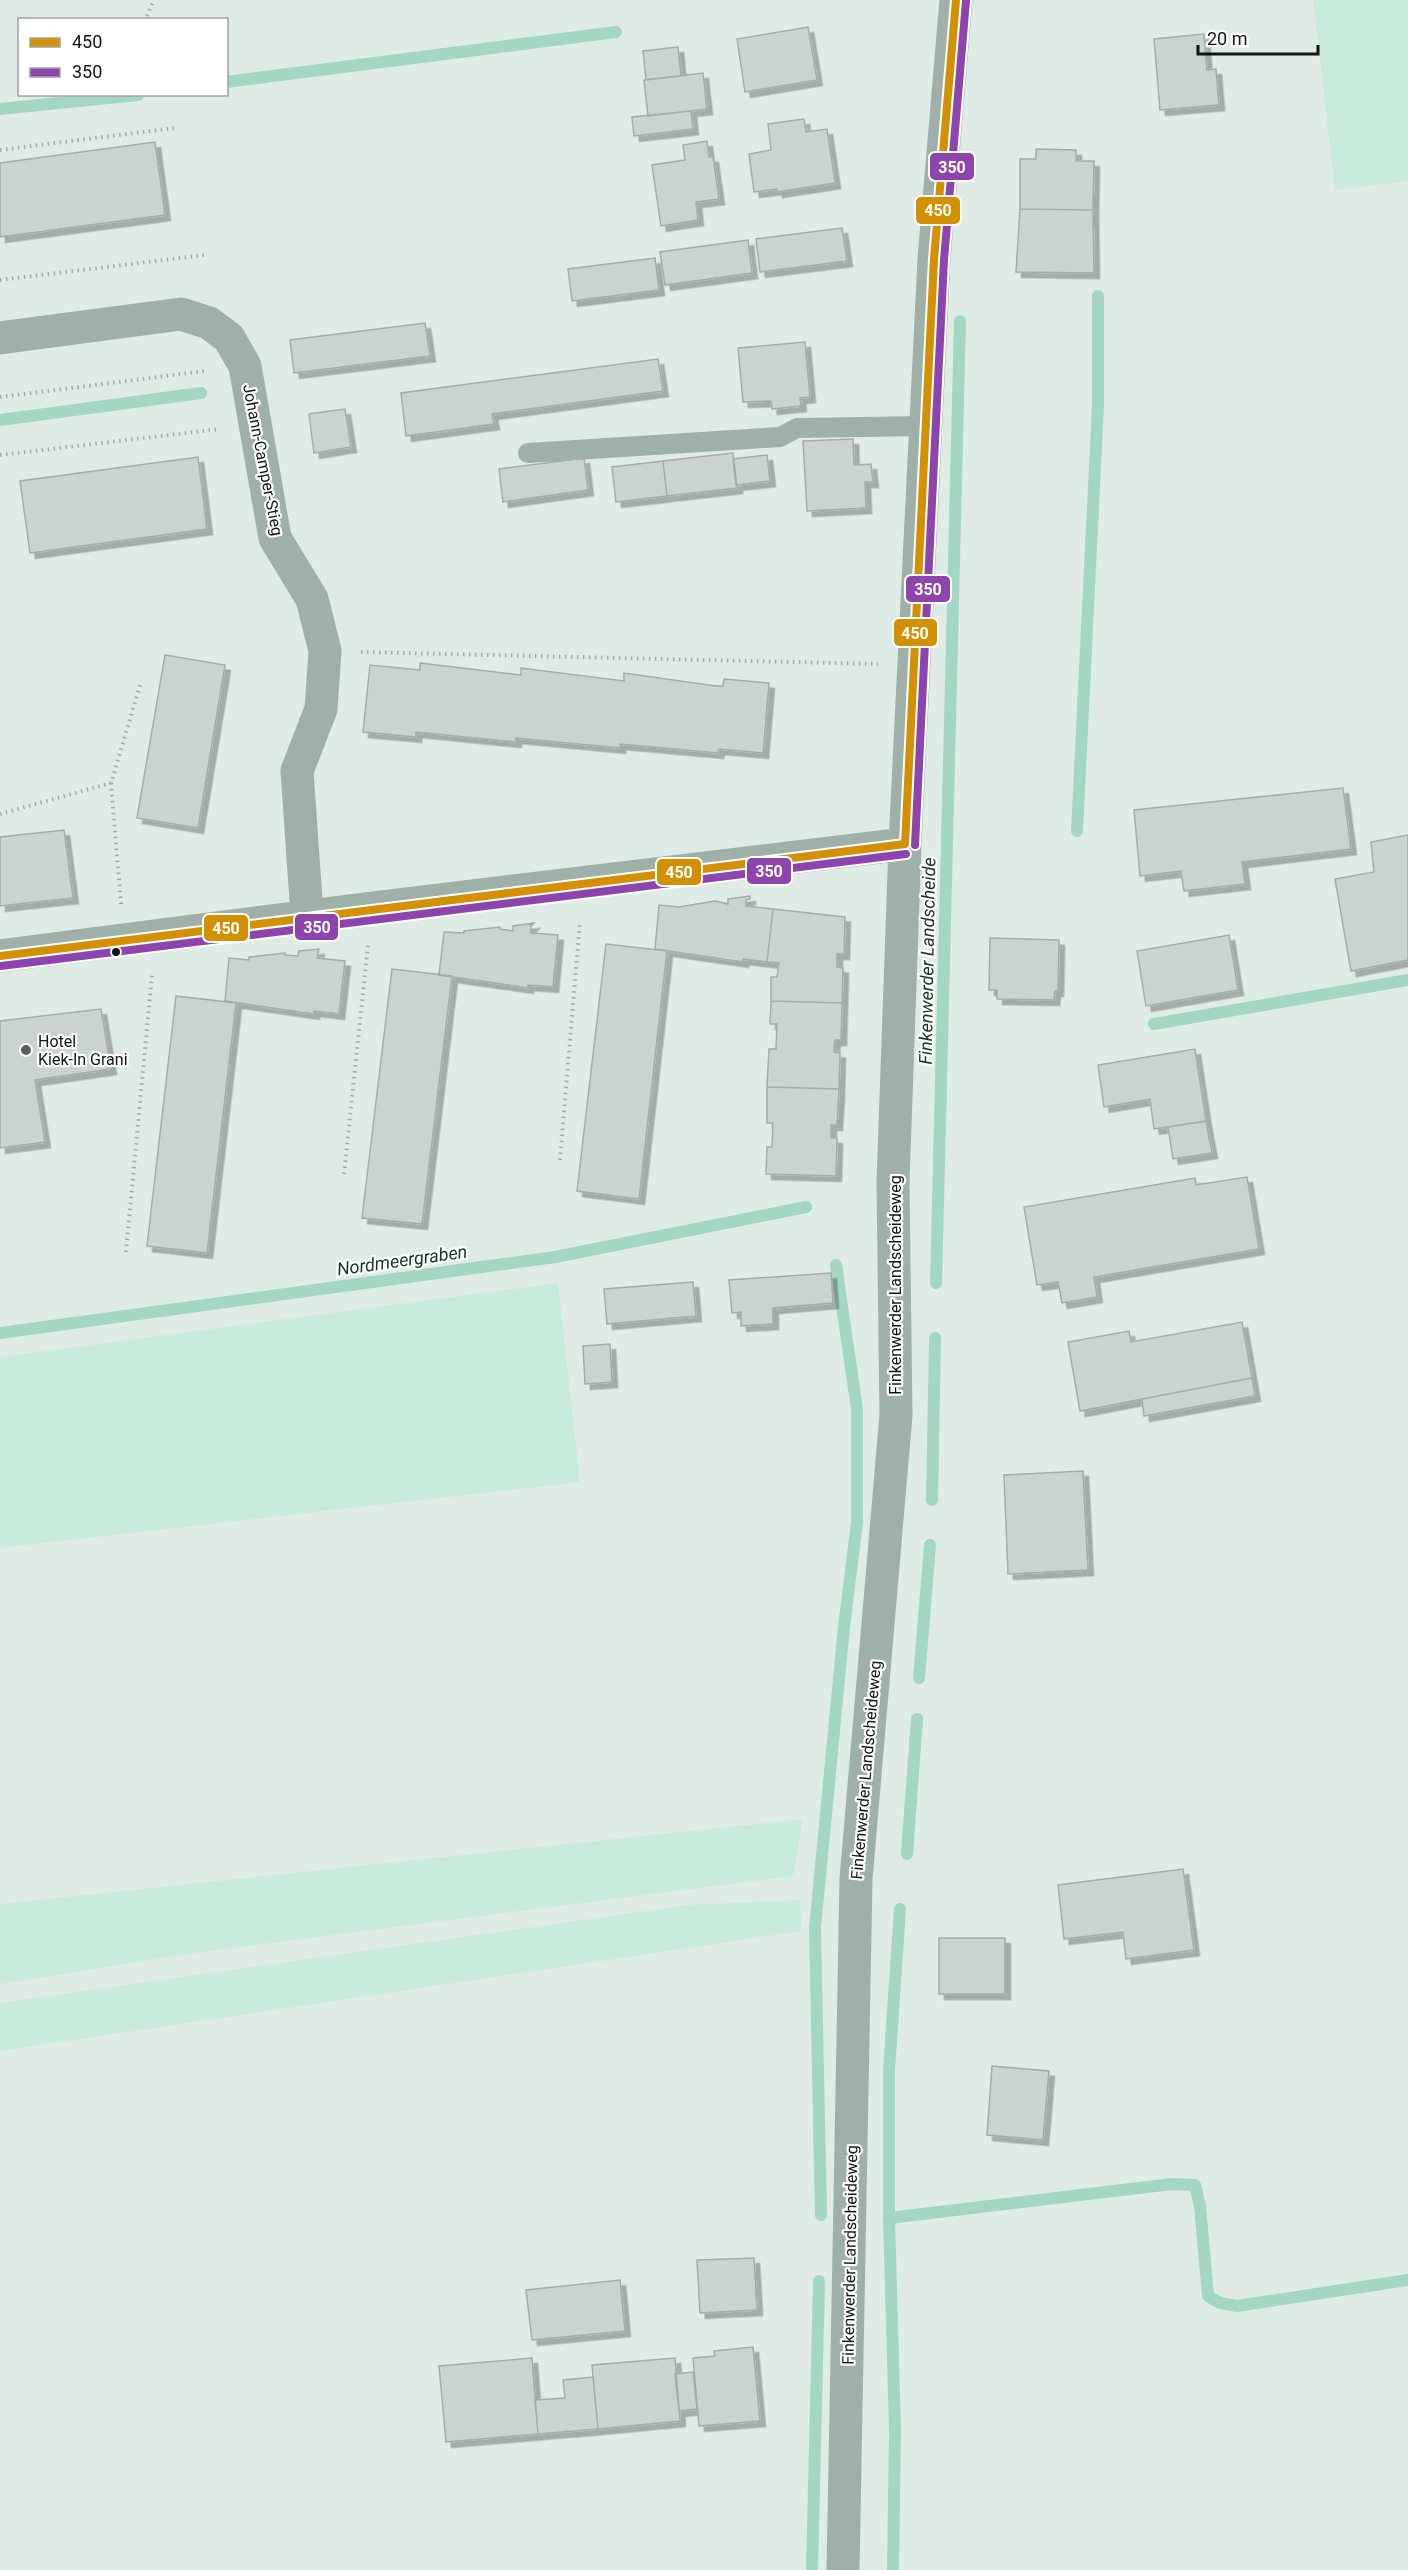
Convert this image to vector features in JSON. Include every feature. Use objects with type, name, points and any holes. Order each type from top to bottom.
[{"type":"street","name":"Finkenwerder Landscheideweg","points":[[843,2570],[856,1879],[896,1415],[893,1182],[905,844],[934,259],[956,0]]},
{"type":"street","name":"Johann-Camper-Stieg","points":[[0,338],[181,314],[209,323],[229,338],[245,366],[275,538],[312,598],[325,651],[321,709],[297,771],[308,915]]},
{"type":"street","points":[[0,956],[308,915],[905,844]]},
{"type":"lane","points":[[528,453],[780,438],[797,428],[926,426]]},
{"type":"path","points":[[147,16],[154,0]]},
{"type":"path","points":[[0,150],[174,128]]},
{"type":"path","points":[[0,280],[205,255]]},
{"type":"path","points":[[0,397],[245,366]]},
{"type":"path","points":[[0,455],[255,425]]},
{"type":"path","points":[[325,651],[915,664]]},
{"type":"path","points":[[124,939],[111,783],[141,682]]},
{"type":"path","points":[[0,814],[111,783]]},
{"type":"path","points":[[560,1160],[583,883]]},
{"type":"path","points":[[344,1174],[372,908]]},
{"type":"path","points":[[126,1252],[156,935]]},
{"type":"green space","points":[[1313,0],[1408,0],[1408,181],[1335,190]]},
{"type":"green space","points":[[558,1283],[580,1482],[0,1548],[0,1357]]},
{"type":"green space","points":[[803,1819],[793,1876],[201,1952],[0,1984],[0,1904]]},
{"type":"green space","points":[[800,1900],[801,1931],[0,2051],[0,2003],[688,1905]]},
{"type":"building","points":[[808,27],[817,80],[745,92],[737,39]]},
{"type":"building","points":[[1204,34],[1207,70],[1216,69],[1219,105],[1160,110],[1154,39]]},
{"type":"building","points":[[678,47],[681,76],[646,80],[643,51]]},
{"type":"building","points":[[703,73],[707,109],[648,116],[644,80]]},
{"type":"building","points":[[691,111],[693,129],[634,136],[632,117]]},
{"type":"building","points":[[804,119],[806,132],[827,129],[835,183],[777,192],[777,189],[754,192],[749,154],[771,150],[768,124]]},
{"type":"building","points":[[707,141],[709,157],[713,157],[719,199],[696,202],[698,220],[661,226],[652,165],[685,160],[683,145]]},
{"type":"building","points":[[155,142],[165,215],[0,237],[0,163]]},
{"type":"building","points":[[1036,149],[1076,150],[1076,161],[1094,161],[1093,210],[1020,209],[1020,159],[1036,159]]},
{"type":"building","points":[[1020,209],[1093,210],[1094,273],[1016,272]]},
{"type":"building","points":[[842,228],[847,261],[760,272],[756,239]]},
{"type":"building","points":[[748,240],[752,273],[665,285],[660,252]]},
{"type":"building","points":[[655,258],[659,290],[572,301],[568,269]]},
{"type":"building","points":[[425,323],[430,356],[294,373],[290,340]]},
{"type":"building","points":[[805,342],[810,397],[800,398],[801,406],[772,409],[771,401],[743,402],[738,348]]},
{"type":"building","points":[[658,359],[663,391],[492,414],[494,424],[406,436],[401,393]]},
{"type":"building","points":[[345,409],[351,447],[314,453],[309,414]]},
{"type":"building","points":[[853,439],[854,465],[871,464],[873,482],[865,482],[866,508],[807,511],[803,441]]},
{"type":"building","points":[[733,453],[737,488],[667,496],[663,461]]},
{"type":"building","points":[[767,455],[770,481],[736,485],[733,459]]},
{"type":"building","points":[[198,457],[207,529],[30,553],[20,481]]},
{"type":"building","points":[[584,458],[588,490],[503,502],[499,469]]},
{"type":"building","points":[[663,461],[667,496],[616,502],[612,467]]},
{"type":"building","points":[[165,655],[225,665],[198,828],[137,818]]},
{"type":"building","points":[[420,663],[521,675],[521,668],[624,681],[624,673],[716,686],[723,686],[724,679],[769,683],[763,753],[719,749],[718,753],[620,744],[620,748],[516,738],[516,742],[416,732],[416,737],[363,732],[370,665],[420,670]]},
{"type":"building","points":[[1343,788],[1351,849],[1242,862],[1245,884],[1184,891],[1181,871],[1140,876],[1134,810]]},
{"type":"building","points":[[64,830],[73,898],[0,906],[0,837]]},
{"type":"building","points":[[1408,835],[1408,960],[1351,971],[1335,879],[1374,872],[1371,842]]},
{"type":"building","points":[[750,896],[750,899],[746,900],[746,906],[773,909],[767,962],[743,959],[743,962],[655,949],[659,905],[679,907],[715,901],[728,904],[728,899]]},
{"type":"building","points":[[773,909],[845,917],[844,954],[837,954],[837,967],[843,968],[842,1003],[771,1001],[771,977],[777,977],[779,963],[767,962]]},
{"type":"building","points":[[534,923],[531,926],[531,933],[558,935],[553,987],[528,985],[528,988],[439,975],[444,932],[464,933],[464,931],[500,927],[500,929],[513,931],[513,926]]},
{"type":"building","points":[[1229,935],[1238,990],[1146,1006],[1137,951]]},
{"type":"building","points":[[990,938],[1059,940],[1058,991],[1055,991],[1054,1000],[997,999],[997,990],[989,990]]},
{"type":"building","points":[[606,944],[667,951],[639,1199],[577,1191]]},
{"type":"building","points":[[319,949],[317,958],[345,961],[339,1014],[314,1011],[314,1014],[225,1001],[229,958],[249,960],[249,957],[285,953],[285,955],[298,956],[299,951]]},
{"type":"building","points":[[392,969],[452,976],[422,1224],[362,1218]]},
{"type":"building","points":[[176,996],[236,1003],[207,1253],[147,1246]]},
{"type":"building","points":[[771,1001],[842,1003],[841,1040],[835,1040],[834,1046],[834,1052],[840,1053],[839,1089],[767,1087],[769,1049],[776,1049],[777,1024],[770,1024]]},
{"type":"building","points":[[101,1009],[111,1069],[35,1080],[45,1142],[0,1148],[0,1021]]},
{"type":"building","points":[[1195,1049],[1206,1121],[1154,1129],[1150,1099],[1104,1107],[1098,1065]]},
{"type":"building","points":[[767,1087],[839,1089],[837,1125],[831,1125],[831,1138],[837,1138],[836,1176],[766,1174],[767,1147],[772,1147],[773,1123],[767,1123]]},
{"type":"building","points":[[1206,1121],[1212,1153],[1173,1159],[1168,1127]]},
{"type":"building","points":[[1247,1177],[1259,1249],[1094,1277],[1097,1297],[1062,1303],[1058,1282],[1037,1285],[1024,1207],[1195,1178],[1196,1185]]},
{"type":"building","points":[[831,1273],[833,1303],[773,1308],[773,1324],[741,1326],[741,1312],[732,1313],[729,1280]]},
{"type":"building","points":[[693,1282],[696,1316],[607,1324],[604,1289]]},
{"type":"building","points":[[1242,1322],[1252,1378],[1080,1411],[1068,1342],[1129,1331],[1131,1342]]},
{"type":"building","points":[[610,1344],[612,1382],[585,1384],[583,1346]]},
{"type":"building","points":[[1252,1378],[1255,1396],[1144,1416],[1142,1399]]},
{"type":"building","points":[[1083,1471],[1088,1570],[1008,1574],[1004,1475]]},
{"type":"building","points":[[1183,1869],[1194,1950],[1126,1959],[1123,1932],[1064,1939],[1058,1885]]},
{"type":"building","points":[[939,1938],[1005,1938],[1005,1994],[939,1994]]},
{"type":"building","points":[[992,2066],[1049,2071],[1043,2140],[987,2135]]},
{"type":"building","points":[[754,2258],[757,2310],[700,2313],[697,2260]]},
{"type":"building","points":[[620,2280],[625,2331],[532,2340],[526,2290]]},
{"type":"building","points":[[753,2347],[760,2421],[699,2426],[693,2358],[715,2356],[714,2351]]},
{"type":"building","points":[[532,2358],[538,2434],[446,2442],[439,2366]]},
{"type":"building","points":[[675,2358],[680,2421],[598,2429],[592,2365]]},
{"type":"building","points":[[693,2372],[697,2409],[679,2411],[675,2374]]},
{"type":"building","points":[[593,2377],[598,2429],[538,2434],[535,2400],[565,2398],[563,2380]]},
{"type":"waterway","points":[[228,82],[616,32]]},
{"type":"waterway","points":[[0,109],[128,96]]},
{"type":"waterway","points":[[1077,831],[1098,405],[1098,296]]},
{"type":"waterway","name":"Finkenwerder Landscheide","points":[[936,1283],[960,321]]},
{"type":"waterway","points":[[0,420],[201,393]]},
{"type":"waterway","points":[[1154,1024],[1408,980]]},
{"type":"waterway","name":"Nordmeergraben","points":[[0,1333],[555,1257],[806,1207]]},
{"type":"waterway","points":[[821,2215],[815,1928],[844,1627],[857,1522],[857,1409],[836,1265]]},
{"type":"waterway","points":[[932,1500],[935,1338]]},
{"type":"waterway","points":[[919,1678],[930,1545]]},
{"type":"waterway","points":[[907,1854],[917,1719]]},
{"type":"waterway","points":[[893,2570],[895,2430],[889,2218],[889,2070],[900,1909]]},
{"type":"waterway","points":[[889,2218],[1172,2184],[1195,2185],[1200,2206],[1208,2296],[1220,2303],[1237,2306],[1408,2280]]},
{"type":"waterway","points":[[812,2570],[819,2281]]},
{"type":"transit line","name":"450","points":[[905,844],[934,259],[956,0]]},
{"type":"transit line","name":"350","points":[[915,845],[944,260],[966,1]]},
{"type":"transit line","name":"450","points":[[0,956],[905,844]]},
{"type":"transit line","name":"350","points":[[1,966],[906,854]]},
{"type":"place","name":"Hotel Kiek-In Grani","points":[[26,1050]]}]
